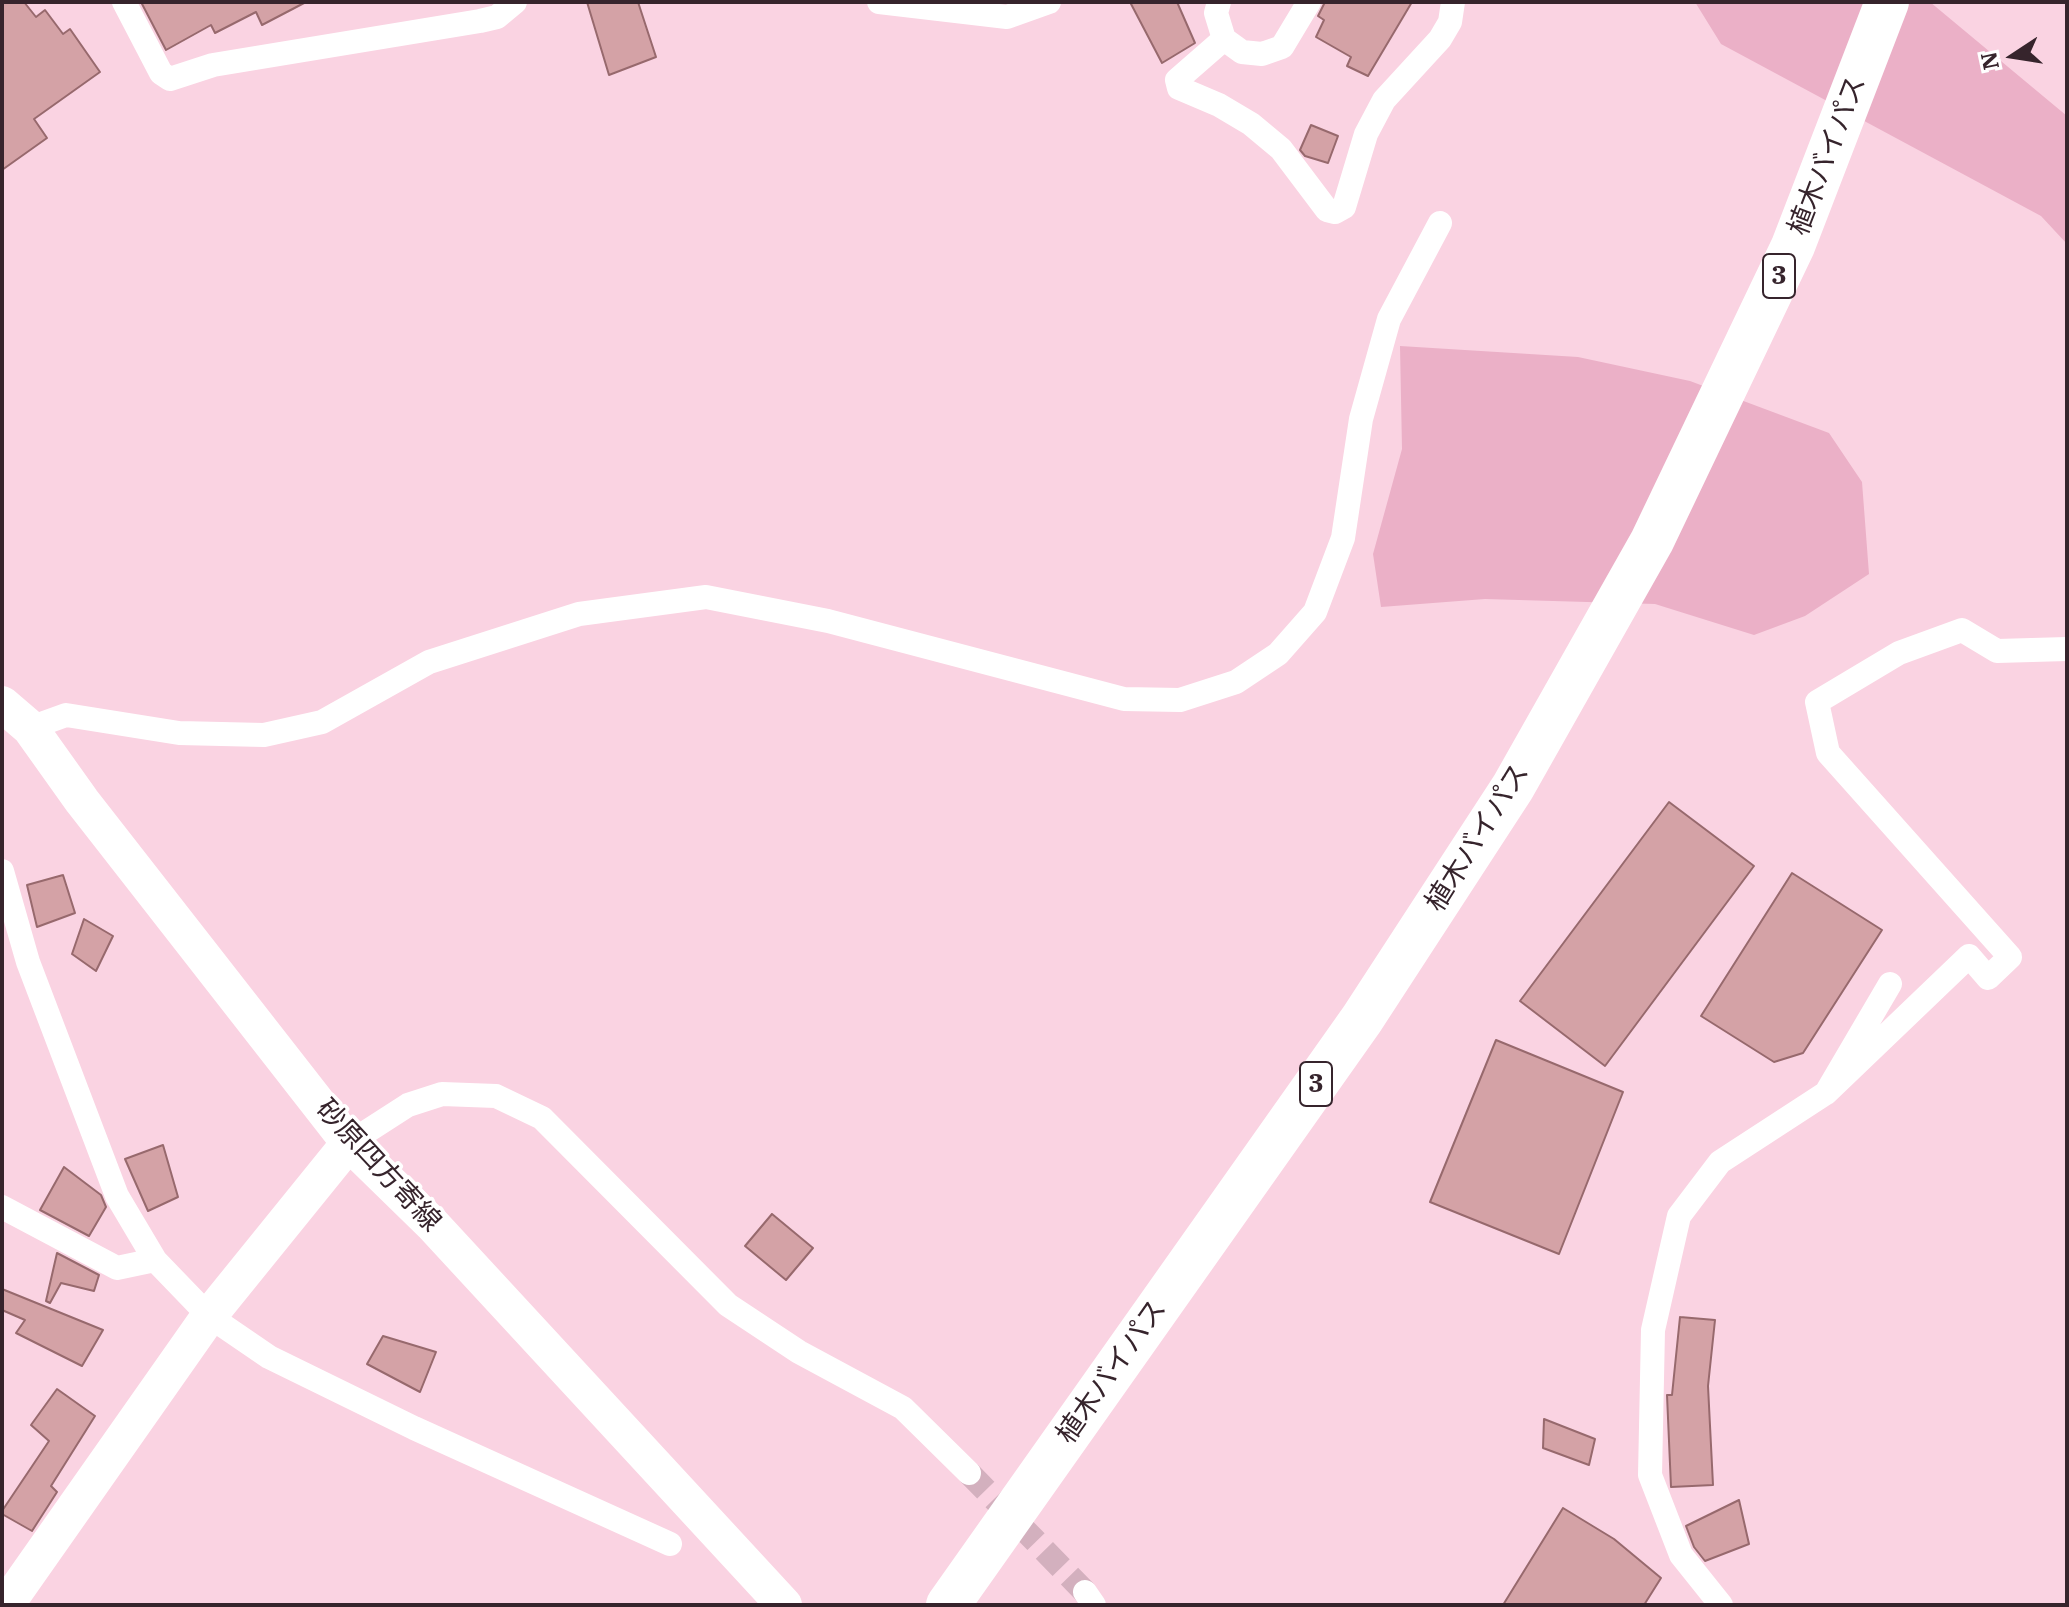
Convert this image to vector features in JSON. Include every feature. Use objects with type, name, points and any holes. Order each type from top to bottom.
[{"type":"highway","name":"植木バイパス","points":[[948,1605],[1362,1019],[1513,787],[1652,541],[1793,246],[1887,2]]},
{"type":"main road","name":"砂原四方寄線","points":[[2,704],[30,728],[82,801],[349,1143],[432,1224],[784,1605]]},
{"type":"main road","points":[[6,1605],[209,1316],[349,1143]]},
{"type":"street","points":[[124,2],[161,73],[170,79],[213,65],[480,21],[497,17],[515,2]]},
{"type":"street","points":[[879,2],[1007,17],[1049,2]]},
{"type":"street","points":[[1219,2],[1216,13],[1224,39],[1242,52],[1262,54],[1282,47],[1309,2]]},
{"type":"street","points":[[1224,39],[1177,80],[1179,88],[1219,105],[1251,124],[1281,149],[1327,210],[1335,212],[1344,207],[1366,134],[1384,100],[1440,39],[1450,22],[1453,2]]},
{"type":"street","points":[[30,728],[66,715],[179,733],[264,735],[322,722],[429,662],[579,614],[706,597],[828,621],[1124,699],[1180,700],[1236,682],[1278,654],[1315,612],[1343,538],[1361,419],[1389,319],[1440,223]]},
{"type":"street","points":[[1721,1605],[1681,1555],[1650,1475],[1653,1330],[1679,1216],[1720,1162],[1826,1093],[1969,956],[1988,978],[2010,957],[1828,753],[1817,702],[1899,653],[1962,630],[1997,651],[2067,649]]},
{"type":"street","points":[[2,871],[28,962],[117,1196],[155,1260],[209,1316],[269,1357],[401,1422],[670,1544]]},
{"type":"street","points":[[1826,1093],[1890,984]]},
{"type":"street","points":[[349,1143],[408,1105],[442,1094],[496,1096],[542,1118],[728,1305],[799,1352],[903,1408],[969,1473]]},
{"type":"street","points":[[2,1207],[117,1268],[155,1260]]},
{"type":"shaded area","points":[[1695,2],[1930,2],[2067,116],[2067,244],[2041,216],[1721,44]]},
{"type":"shaded area","points":[[1400,346],[1578,357],[1690,381],[1829,433],[1862,482],[1869,574],[1805,616],[1754,635],[1655,604],[1485,599],[1381,607],[1373,554],[1402,449]]},
{"type":"building","points":[[2,2],[24,2],[36,17],[45,10],[63,34],[70,29],[100,72],[34,119],[47,138],[2,170]]},
{"type":"building","points":[[141,2],[306,2],[262,25],[256,12],[215,33],[211,25],[166,50]]},
{"type":"building","points":[[587,2],[638,2],[656,57],[609,75]]},
{"type":"building","points":[[1130,2],[1177,2],[1195,43],[1162,63]]},
{"type":"building","points":[[1325,2],[1412,2],[1368,76],[1347,66],[1351,57],[1316,37],[1324,20],[1318,16]]},
{"type":"building","points":[[1311,125],[1338,136],[1328,163],[1305,156],[1300,150]]},
{"type":"building","points":[[1669,802],[1754,866],[1605,1066],[1520,1001]]},
{"type":"building","points":[[1792,873],[1882,930],[1803,1053],[1774,1062],[1701,1016]]},
{"type":"building","points":[[63,875],[75,913],[37,927],[27,885]]},
{"type":"building","points":[[84,919],[113,936],[96,971],[72,954]]},
{"type":"building","points":[[1496,1040],[1623,1092],[1559,1254],[1430,1202]]},
{"type":"building","points":[[163,1145],[178,1197],[148,1211],[125,1159]]},
{"type":"building","points":[[64,1167],[101,1195],[106,1207],[89,1236],[40,1210]]},
{"type":"building","points":[[772,1214],[813,1248],[786,1280],[745,1246]]},
{"type":"building","points":[[57,1253],[99,1275],[94,1291],[61,1283],[50,1303],[46,1301]]},
{"type":"building","points":[[2,1289],[103,1330],[82,1366],[16,1333],[25,1320],[2,1310]]},
{"type":"building","points":[[1680,1317],[1715,1320],[1708,1386],[1713,1485],[1671,1487],[1667,1395],[1672,1395]]},
{"type":"building","points":[[383,1336],[436,1352],[420,1392],[367,1364]]},
{"type":"building","points":[[57,1389],[95,1416],[51,1486],[57,1492],[32,1531],[2,1514],[2,1511],[49,1441],[31,1425]]},
{"type":"building","points":[[1544,1419],[1595,1439],[1589,1465],[1543,1448]]},
{"type":"building","points":[[1739,1500],[1749,1544],[1705,1561],[1694,1547],[1686,1526]]},
{"type":"building","points":[[1563,1508],[1614,1539],[1661,1578],[1644,1605],[1503,1605]]},
{"type":"tunnel","points":[[969,1473],[1085,1592]]}]
